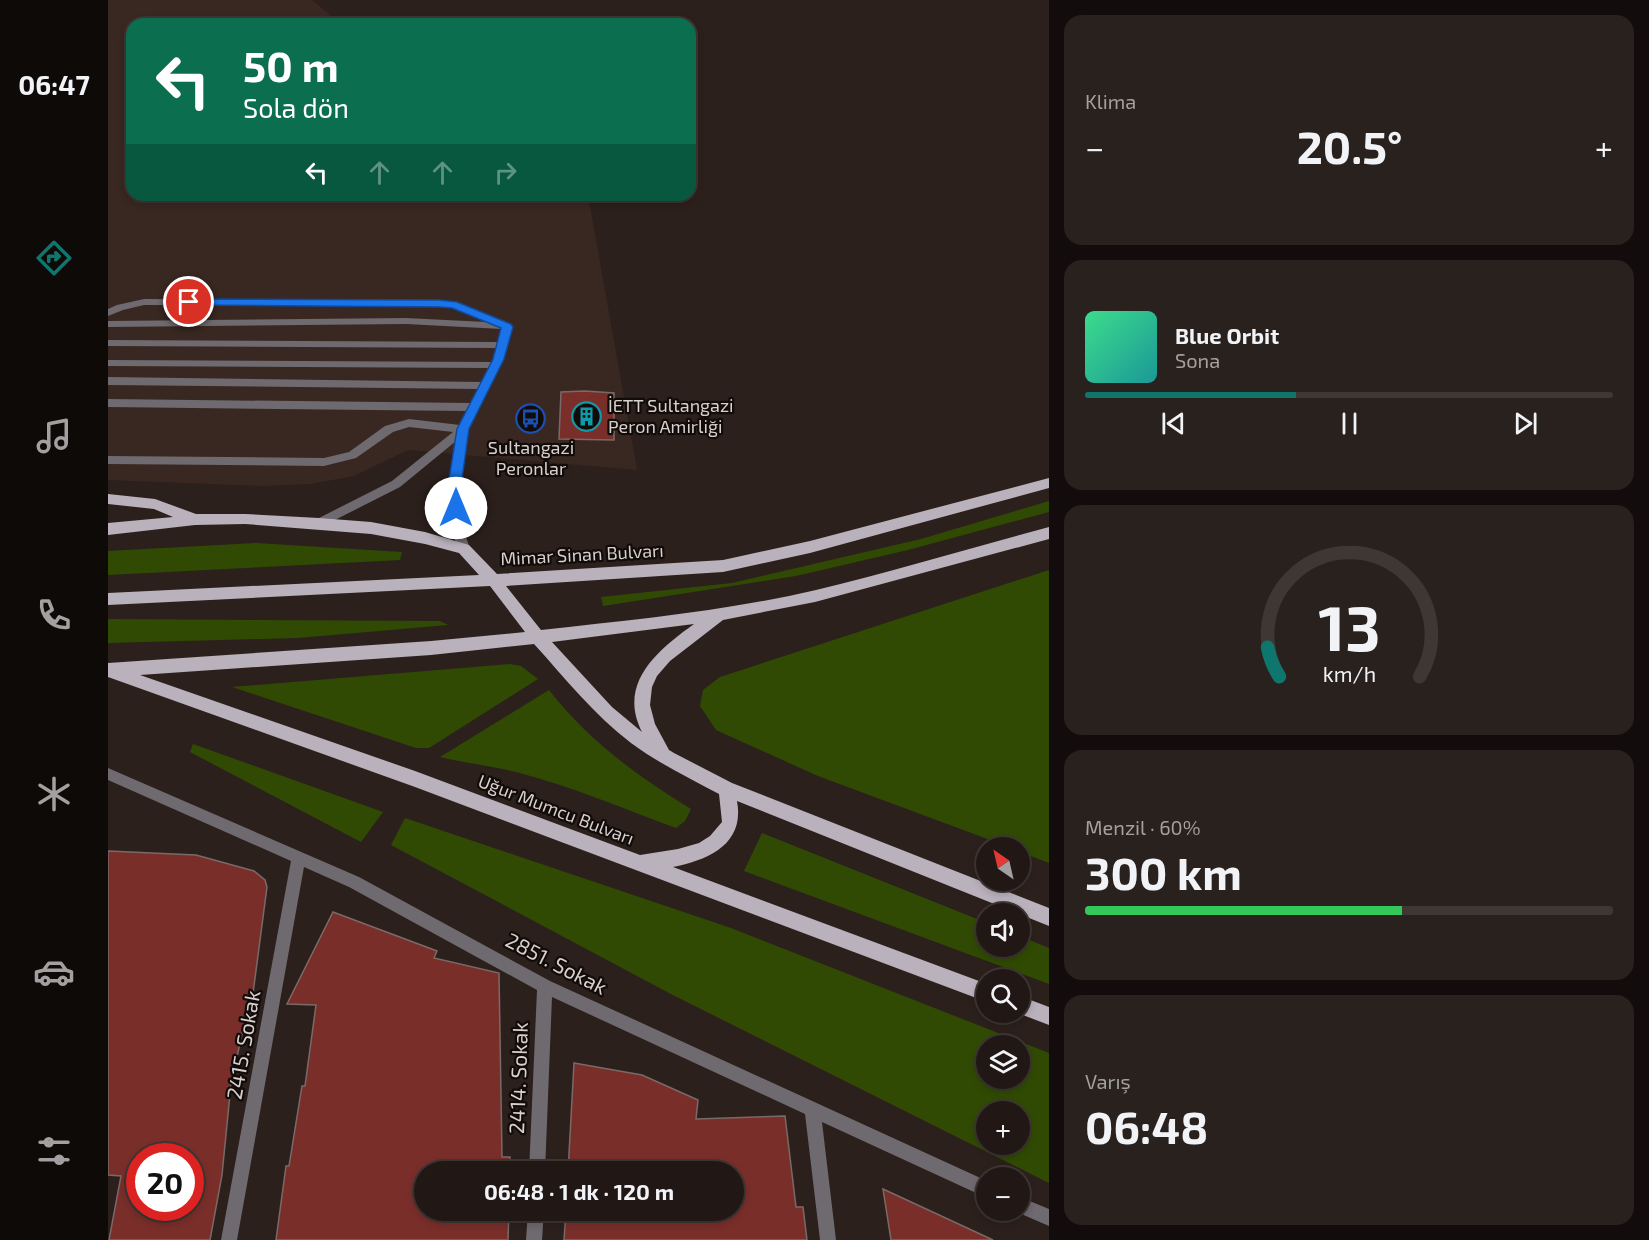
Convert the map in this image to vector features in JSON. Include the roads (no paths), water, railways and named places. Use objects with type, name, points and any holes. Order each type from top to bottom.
[{"type":"main road","name":"Mimar Sinan Bulvarı","points":[[108,599],[605,575],[723,566],[821,544],[1049,483]]},
{"type":"main road","points":[[108,499],[155,504],[195,520]]},
{"type":"main road","points":[[108,529],[195,520],[245,519],[320,523],[371,528],[425,538],[464,549],[493,580],[537,636],[606,712],[636,737],[668,758],[726,789],[1049,917]]},
{"type":"main road","points":[[108,670],[431,648],[594,631],[721,614],[825,593],[1049,533]]},
{"type":"main road","points":[[668,758],[649,733],[643,713],[643,690],[651,669],[677,644],[721,614]]},
{"type":"main road","name":"Uğur Mumcu Bulvarı","points":[[108,670],[415,779],[976,989]]},
{"type":"main road","points":[[637,863],[679,859],[708,847],[724,834],[730,821],[726,789]]},
{"type":"main road","points":[[1030,1009],[1049,1016]]},
{"type":"street","points":[[108,314],[120,307],[144,302],[439,303],[453,305],[507,327]]},
{"type":"street","points":[[108,324],[406,321],[507,327]]},
{"type":"street","points":[[464,549],[457,530],[454,486],[463,429],[496,365],[507,327]]},
{"type":"street","points":[[108,343],[503,345]]},
{"type":"street","points":[[108,363],[496,365]]},
{"type":"street","points":[[108,381],[486,386]]},
{"type":"street","points":[[108,403],[475,407]]},
{"type":"street","points":[[108,460],[324,462],[352,455],[389,429],[409,423],[463,429]]},
{"type":"street","points":[[320,523],[396,484],[463,429]]},
{"type":"street","name":"2851. Sokak","points":[[108,774],[354,882],[545,986],[813,1112],[976,1185]]},
{"type":"street","name":"2415. Sokak","points":[[229,1240],[299,858]]},
{"type":"street","name":"2414. Sokak","points":[[537,1161],[545,986]]},
{"type":"street","points":[[813,1112],[828,1240]]},
{"type":"street","points":[[1030,1209],[1049,1218]]},
{"type":"street","points":[[534,1240],[535,1221]]},
{"type":"place","name":"İETT Sultangazi Peron Amirliği","points":[[587,416]]},
{"type":"place","name":"Sultangazi Peronlar","points":[[531,419]]}]
